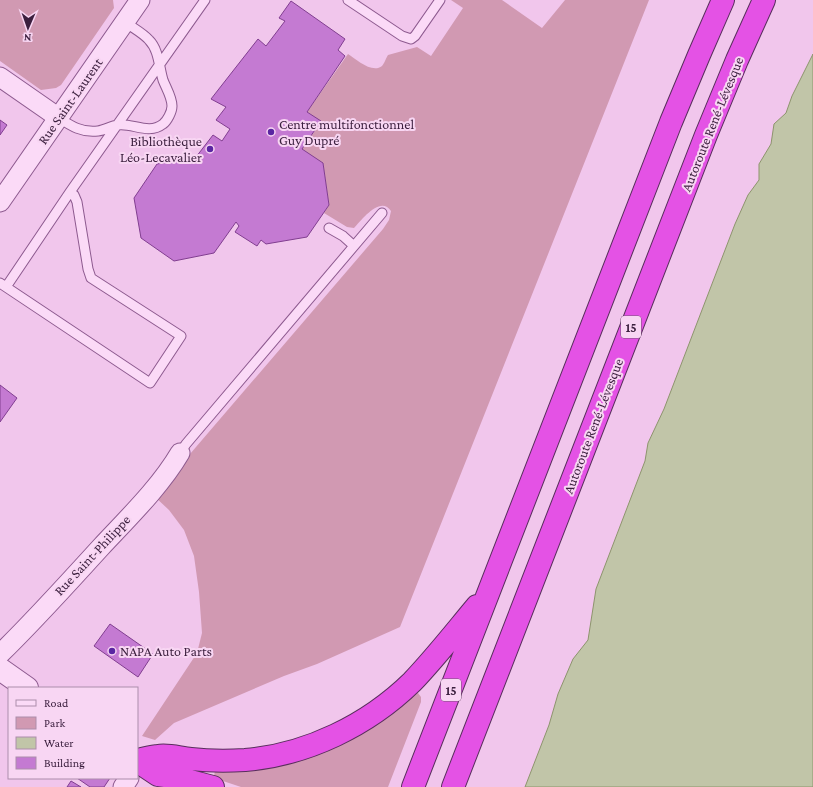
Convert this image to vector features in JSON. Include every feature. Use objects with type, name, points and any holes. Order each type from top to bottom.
[{"type":"highway","name":"15","points":[[413,787],[671,122],[699,54],[724,0]]},
{"type":"highway","name":"Autoroute René-Lévesque","points":[[453,787],[706,136],[737,60],[764,0]]},
{"type":"highway","points":[[138,761],[158,755],[210,760],[261,758],[301,748],[336,735],[371,715],[390,701],[411,682],[488,593]]},
{"type":"highway","points":[[138,762],[158,774],[213,787]]},
{"type":"street","name":"Rue Saint-Laurent","points":[[0,202],[140,0]]},
{"type":"street","points":[[0,77],[58,118]]},
{"type":"street","name":"Rue Saint-Philippe","points":[[0,654],[157,485],[180,453]]},
{"type":"street","points":[[0,669],[26,687]]},
{"type":"lane","points":[[70,192],[74,195],[77,202],[88,269],[92,278],[181,336],[150,383],[3,285],[118,125],[205,0]]},
{"type":"lane","points":[[348,0],[402,36],[411,39],[415,36],[440,0]]},
{"type":"lane","points":[[58,118],[83,130],[97,131],[118,125],[150,129],[158,127],[168,119],[172,106],[171,99],[152,44],[149,40],[125,22]]},
{"type":"lane","points":[[180,453],[186,444],[382,213]]},
{"type":"lane","points":[[329,228],[343,236],[354,246]]},
{"type":"green space","points":[[0,0],[113,0],[114,8],[61,85],[56,88],[41,90],[0,61]]},
{"type":"green space","points":[[451,0],[502,0],[542,28],[565,0],[649,0],[400,627],[317,664],[284,676],[174,723],[155,740],[142,736],[197,653],[202,633],[199,592],[194,556],[184,530],[169,510],[154,496],[181,467],[190,454],[383,229],[389,220],[391,211],[387,207],[382,206],[372,210],[354,228],[347,227],[324,213],[329,205],[323,164],[302,149],[321,122],[307,112],[348,54],[364,65],[374,68],[382,66],[388,55],[417,47],[431,56],[463,8]]},
{"type":"green space","points":[[415,692],[421,697],[421,702],[388,787],[241,787],[214,778],[215,768],[239,769]]},
{"type":"water","points":[[813,54],[813,787],[525,787],[549,725],[558,694],[573,659],[588,640],[596,589],[645,461],[648,443],[664,409],[735,224],[748,195],[759,180],[759,164],[771,144],[774,124],[786,113],[792,96]]},
{"type":"building","name":"Centre multifonctionnel Guy Dupré","points":[[291,1],[345,39],[338,50],[345,56],[307,112],[321,121],[302,149],[323,163],[329,205],[307,237],[266,244],[261,240],[257,246],[235,232],[239,226],[236,222],[214,253],[174,261],[141,238],[134,198],[157,164],[196,157],[213,135],[222,141],[230,129],[216,120],[226,107],[211,99],[258,39],[266,46],[285,21],[279,18]]},
{"type":"building","points":[[0,120],[7,125],[0,135]]},
{"type":"building","points":[[0,385],[17,398],[0,422]]},
{"type":"building","points":[[110,624],[153,654],[138,677],[94,646]]},
{"type":"building","points":[[78,779],[109,779],[104,787],[90,787]]},
{"type":"building","points":[[71,781],[81,787],[67,787]]},
{"type":"place","name":"Centre multifonctionnel Guy Dupré","points":[[271,132]]},
{"type":"place","name":"Bibliothèque Léo-Lecavalier","points":[[210,149]]},
{"type":"place","name":"NAPA Auto Parts","points":[[112,651]]}]
